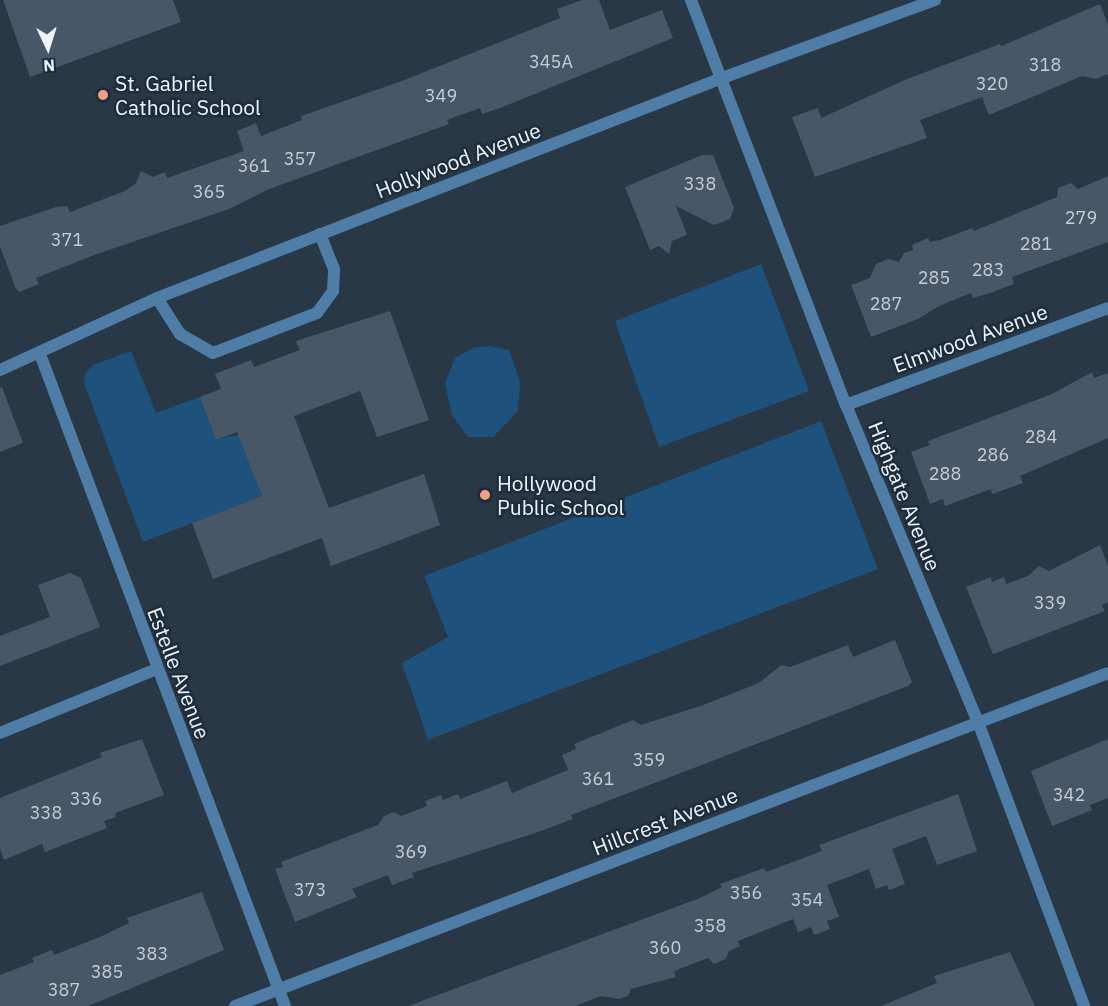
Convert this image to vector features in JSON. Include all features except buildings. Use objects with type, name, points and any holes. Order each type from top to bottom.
[{"type":"street","name":"Highgate Avenue","points":[[691,0],[846,405],[978,723],[1084,1006]]},
{"type":"street","name":"Hollywood Avenue","points":[[0,370],[40,354],[157,298],[722,78],[935,0]]},
{"type":"street","points":[[157,298],[180,334],[213,353],[316,313],[333,291],[334,269],[320,234]]},
{"type":"street","name":"Elmwood Avenue","points":[[846,405],[1108,308]]},
{"type":"street","name":"Estelle Avenue","points":[[40,354],[285,1006]]},
{"type":"street","points":[[0,733],[157,669]]},
{"type":"street","name":"Hillcrest Avenue","points":[[235,1006],[1108,673]]},
{"type":"shaded area","points":[[761,264],[809,391],[659,447],[615,321]]},
{"type":"shaded area","points":[[491,346],[509,350],[520,382],[518,411],[493,437],[468,437],[452,415],[445,383],[455,358],[475,347]]},
{"type":"shaded area","points":[[131,351],[156,413],[200,397],[216,439],[239,435],[262,496],[143,542],[84,383],[85,374],[93,365]]},
{"type":"shaded area","points":[[821,421],[878,569],[428,740],[402,663],[448,637],[424,576]]},
{"type":"place","name":"St. Gabriel Catholic School","points":[[103,95]]},
{"type":"place","name":"Hollywood Public School","points":[[485,495]]}]
